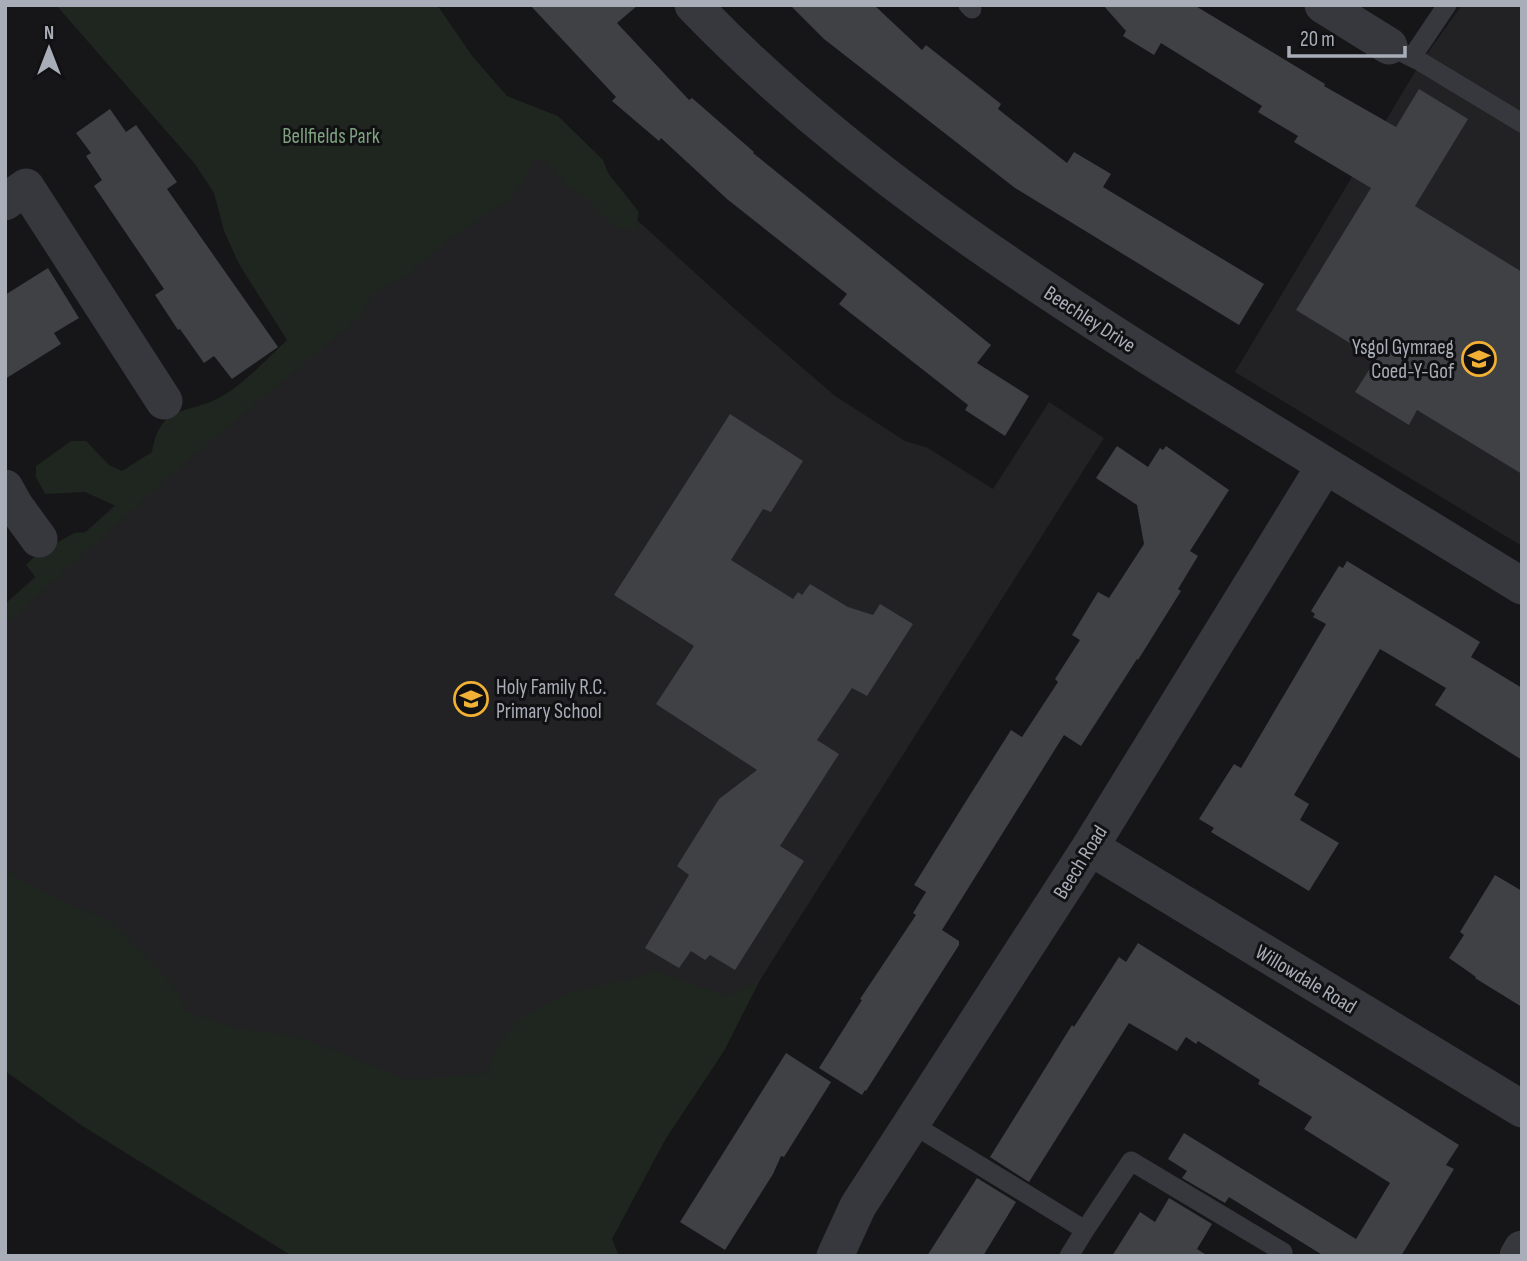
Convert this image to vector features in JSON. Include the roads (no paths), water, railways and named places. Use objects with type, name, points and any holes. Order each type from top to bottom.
[{"type":"street","name":"Beechley Drive","points":[[693,5],[813,117],[1036,285],[1324,467],[1522,586]]},
{"type":"street","points":[[1323,5],[1400,52]]},
{"type":"street","points":[[5,202],[26,187],[164,401]]},
{"type":"street","name":"Beech Road","points":[[835,1256],[858,1206],[1090,847],[1324,467]]},
{"type":"street","points":[[5,488],[39,539]]},
{"type":"street","name":"Willowdale Road","points":[[1090,847],[1522,1109]]},
{"type":"street","points":[[1518,1256],[1522,1249]]},
{"type":"lane","points":[[1447,5],[1400,52],[1522,123]]},
{"type":"lane","points":[[912,1124],[1085,1230]]},
{"type":"lane","points":[[1069,1256],[1131,1161],[1283,1252]]},
{"type":"place","name":"Ysgol Gymraeg Coed-Y-Gof","points":[[1479,359]]},
{"type":"place","name":"Holy Family R.C. Primary School","points":[[471,699]]},
{"type":"park label","name":"Bellfields Park","points":[[331,136]]}]
